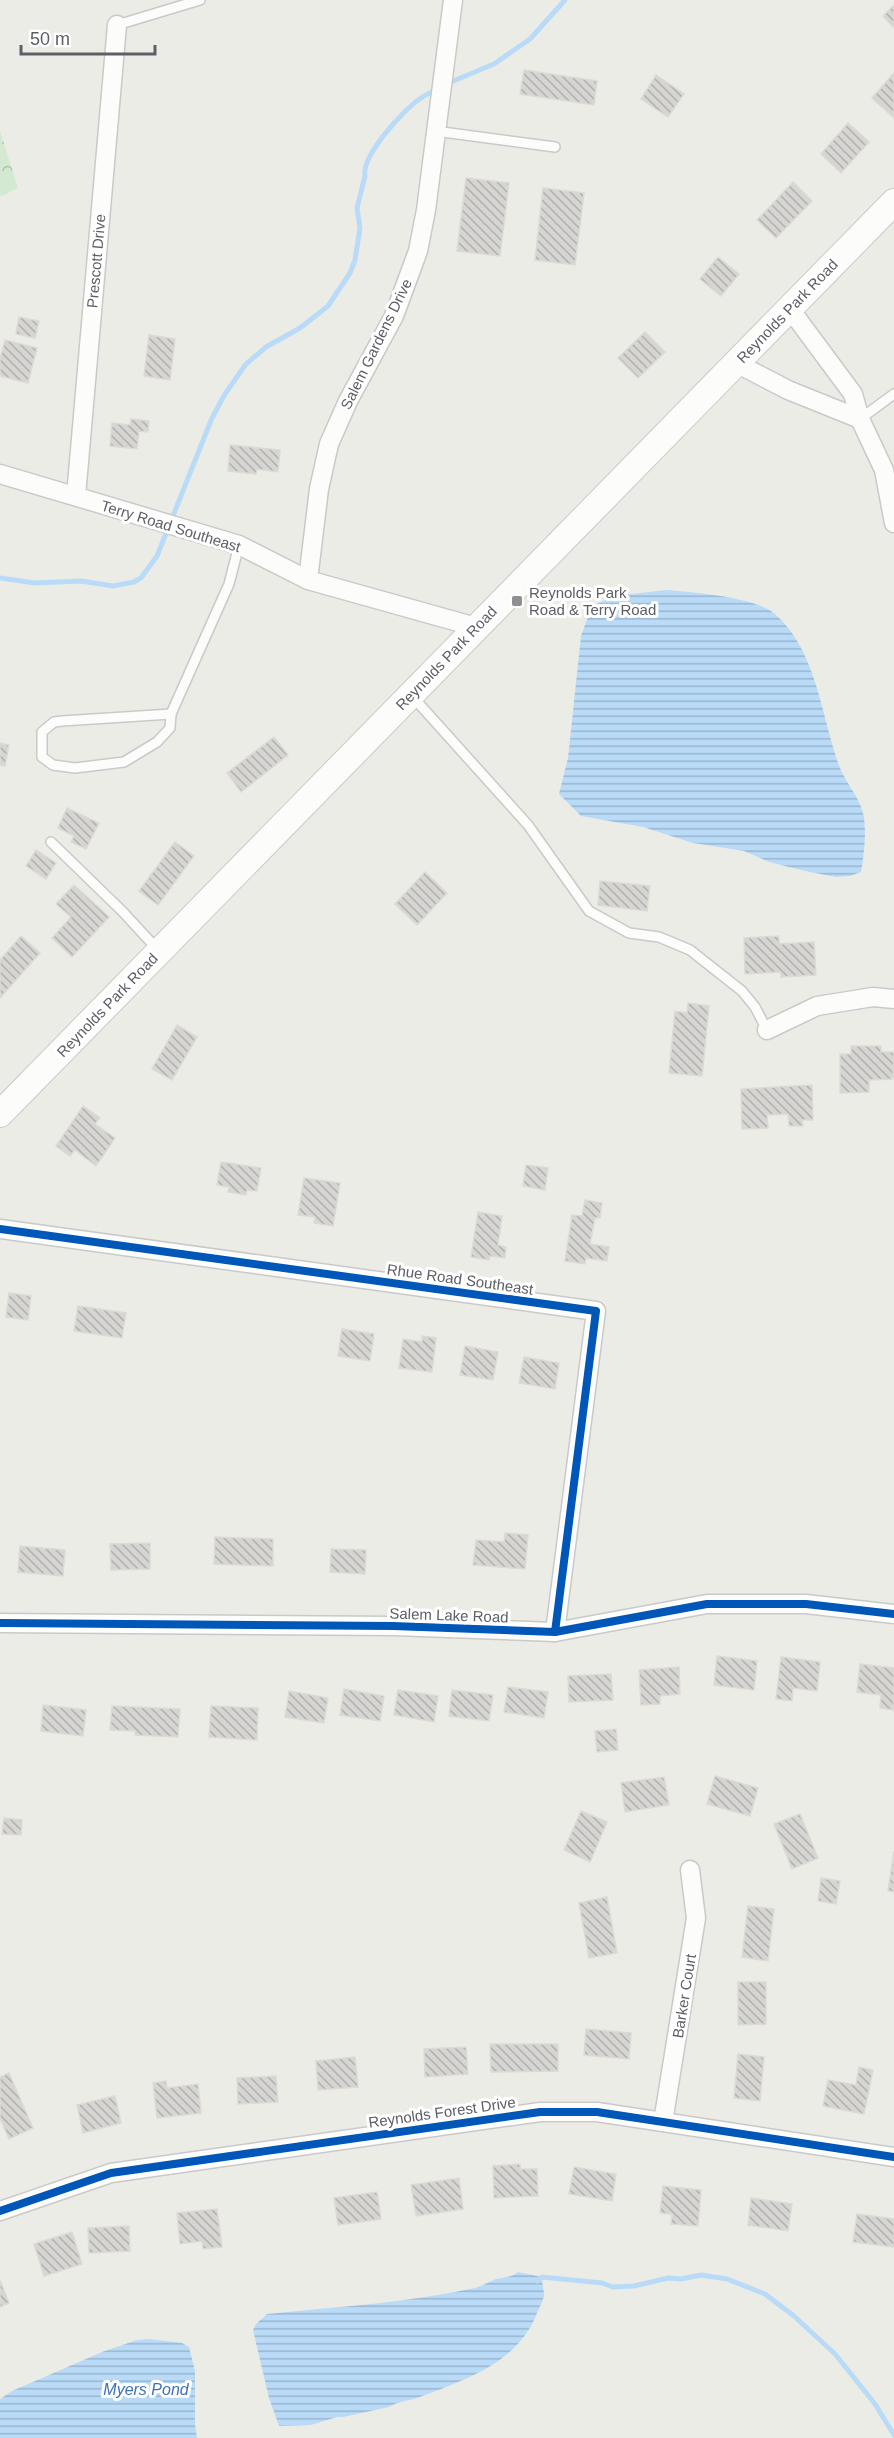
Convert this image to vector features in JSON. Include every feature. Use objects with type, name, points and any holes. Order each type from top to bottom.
[{"type":"main road","name":"Reynolds Park Road","points":[[0,1114],[894,202]]},
{"type":"street","name":"Salem Gardens Drive","points":[[308,580],[319,489],[329,444],[348,401],[394,316],[418,251],[426,210],[453,0]]},
{"type":"street","name":"Prescott Drive","points":[[76,496],[117,25]]},
{"type":"street","points":[[789,309],[853,394],[860,419],[884,470],[894,523]]},
{"type":"street","points":[[736,363],[788,390],[860,419]]},
{"type":"street","name":"Terry Road Southeast","points":[[0,474],[239,545],[308,580],[476,627]]},
{"type":"street","points":[[767,1030],[817,1006],[873,997],[894,999]]},
{"type":"street","name":"Rhue Road Southeast","points":[[0,1229],[596,1311],[555,1632]]},
{"type":"street","name":"Salem Lake Road","points":[[0,1623],[393,1626],[555,1632],[707,1604],[806,1604],[894,1614]]},
{"type":"street","name":"Barker Court","points":[[663,2122],[696,1918],[690,1870]]},
{"type":"street","name":"Reynolds Forest Drive","points":[[0,2211],[111,2173],[540,2112],[597,2112],[894,2157]]},
{"type":"lane","points":[[117,25],[200,0]]},
{"type":"lane","points":[[435,131],[555,147]]},
{"type":"lane","points":[[860,419],[894,394]]},
{"type":"lane","points":[[171,714],[99,717],[54,722],[42,732],[42,757],[53,765],[75,768],[124,762],[157,742],[170,728],[171,714],[229,584],[239,545]]},
{"type":"lane","points":[[411,694],[528,825],[589,911],[629,933],[659,937],[690,950],[742,991],[755,1007],[767,1030]]},
{"type":"lane","points":[[51,842],[123,912],[159,951]]},
{"type":"green space","points":[[0,131],[18,188],[0,196]]},
{"type":"water","points":[[666,590],[723,596],[754,603],[775,614],[789,629],[801,647],[809,666],[840,768],[859,801],[863,813],[865,834],[861,872],[836,877],[805,871],[769,862],[744,851],[693,843],[643,827],[581,816],[559,794],[568,758],[581,636],[590,611],[597,604],[614,596]]},
{"type":"water","points":[[518,2272],[542,2277],[543,2298],[528,2330],[517,2345],[489,2367],[420,2397],[389,2407],[337,2417],[311,2425],[279,2426],[269,2398],[253,2330],[267,2314],[445,2294],[477,2287]]},
{"type":"water","name":"Myers Pond","points":[[150,2339],[182,2343],[189,2347],[195,2371],[197,2438],[0,2438],[0,2399],[12,2391],[102,2352],[137,2340]]},
{"type":"building","points":[[894,5],[894,28],[883,16]]},
{"type":"building","points":[[524,70],[597,81],[594,105],[520,94]]},
{"type":"building","points":[[894,73],[894,118],[872,98]]},
{"type":"building","points":[[656,75],[684,94],[668,117],[641,99]]},
{"type":"building","points":[[848,123],[869,142],[841,173],[821,154]]},
{"type":"building","points":[[466,178],[509,183],[500,256],[457,251]]},
{"type":"building","points":[[793,182],[812,201],[776,238],[757,220]]},
{"type":"building","points":[[543,188],[584,193],[575,265],[535,260]]},
{"type":"building","points":[[718,257],[739,274],[721,296],[700,279]]},
{"type":"building","points":[[19,317],[39,321],[35,338],[16,334]]},
{"type":"building","points":[[645,332],[665,352],[638,378],[618,358]]},
{"type":"building","points":[[149,335],[175,339],[170,380],[144,376]]},
{"type":"building","points":[[5,340],[37,348],[28,383],[0,376],[0,359]]},
{"type":"building","points":[[131,419],[149,421],[148,432],[139,431],[137,449],[110,446],[112,423],[130,425]]},
{"type":"building","points":[[230,445],[280,450],[278,472],[257,469],[256,474],[228,471]]},
{"type":"building","points":[[274,737],[288,755],[241,792],[227,773]]},
{"type":"building","points":[[0,743],[9,745],[5,766],[0,765]]},
{"type":"building","points":[[67,808],[99,823],[86,849],[71,842],[74,836],[58,828]]},
{"type":"building","points":[[175,842],[194,856],[158,905],[139,891]]},
{"type":"building","points":[[36,850],[56,863],[46,879],[26,866]]},
{"type":"building","points":[[425,872],[447,893],[417,925],[395,904]]},
{"type":"building","points":[[600,881],[650,886],[647,911],[598,905]]},
{"type":"building","points":[[74,885],[109,917],[72,957],[52,938],[71,917],[56,904]]},
{"type":"building","points":[[21,936],[40,953],[0,998],[0,960]]},
{"type":"building","points":[[779,936],[779,944],[814,942],[816,975],[781,977],[781,972],[745,974],[744,938]]},
{"type":"building","points":[[688,1003],[709,1006],[702,1076],[669,1073],[675,1011],[687,1013]]},
{"type":"building","points":[[177,1025],[197,1037],[172,1080],[152,1069]]},
{"type":"building","points":[[851,1046],[881,1046],[881,1052],[894,1052],[893,1079],[869,1080],[869,1092],[840,1093],[840,1054],[851,1054]]},
{"type":"building","points":[[812,1085],[813,1120],[802,1120],[803,1126],[789,1126],[788,1114],[767,1115],[768,1128],[742,1129],[741,1089]]},
{"type":"building","points":[[83,1106],[100,1118],[95,1124],[115,1138],[96,1166],[75,1150],[70,1156],[56,1146]]},
{"type":"building","points":[[221,1162],[261,1168],[257,1191],[247,1190],[246,1195],[228,1192],[229,1187],[217,1185]]},
{"type":"building","points":[[526,1165],[548,1168],[545,1190],[523,1186]]},
{"type":"building","points":[[304,1178],[340,1183],[333,1226],[314,1223],[315,1217],[298,1215]]},
{"type":"building","points":[[585,1200],[602,1203],[600,1218],[595,1218],[590,1244],[609,1247],[607,1261],[586,1258],[585,1264],[565,1261],[572,1215],[582,1216]]},
{"type":"building","points":[[478,1212],[502,1216],[498,1245],[506,1247],[505,1258],[490,1256],[489,1260],[471,1257]]},
{"type":"building","points":[[9,1293],[31,1296],[28,1320],[6,1317]]},
{"type":"building","points":[[78,1306],[126,1313],[122,1338],[74,1331]]},
{"type":"building","points":[[342,1329],[374,1334],[370,1361],[338,1356]]},
{"type":"building","points":[[422,1336],[436,1338],[432,1372],[399,1368],[403,1339],[422,1342]]},
{"type":"building","points":[[465,1346],[498,1352],[493,1380],[460,1375]]},
{"type":"building","points":[[524,1357],[559,1363],[555,1389],[519,1383]]},
{"type":"building","points":[[505,1533],[528,1535],[525,1569],[473,1565],[476,1540],[504,1542]]},
{"type":"building","points":[[215,1537],[273,1539],[273,1566],[214,1564]]},
{"type":"building","points":[[150,1543],[150,1569],[111,1570],[110,1544]]},
{"type":"building","points":[[20,1546],[65,1550],[63,1576],[18,1572]]},
{"type":"building","points":[[331,1549],[366,1550],[365,1574],[330,1572]]},
{"type":"building","points":[[717,1656],[757,1661],[754,1690],[714,1685]]},
{"type":"building","points":[[781,1657],[820,1662],[817,1691],[793,1688],[792,1701],[776,1699]]},
{"type":"building","points":[[860,1664],[894,1668],[894,1710],[880,1708],[881,1695],[857,1692]]},
{"type":"building","points":[[679,1667],[680,1694],[660,1696],[660,1704],[641,1705],[639,1670]]},
{"type":"building","points":[[611,1674],[613,1700],[569,1702],[568,1676]]},
{"type":"building","points":[[508,1687],[548,1692],[544,1718],[504,1712]]},
{"type":"building","points":[[344,1689],[384,1696],[380,1721],[340,1715]]},
{"type":"building","points":[[398,1690],[438,1696],[434,1722],[394,1715]]},
{"type":"building","points":[[452,1690],[493,1695],[489,1721],[449,1716]]},
{"type":"building","points":[[289,1691],[328,1698],[324,1723],[285,1717]]},
{"type":"building","points":[[43,1705],[86,1710],[83,1736],[41,1731]]},
{"type":"building","points":[[112,1706],[180,1709],[178,1737],[135,1735],[135,1731],[110,1730]]},
{"type":"building","points":[[211,1706],[258,1708],[257,1740],[209,1737]]},
{"type":"building","points":[[616,1729],[618,1750],[597,1752],[595,1731]]},
{"type":"building","points":[[715,1776],[758,1788],[750,1816],[707,1804]]},
{"type":"building","points":[[664,1777],[669,1805],[625,1812],[621,1783]]},
{"type":"building","points":[[581,1811],[607,1822],[590,1862],[564,1850]]},
{"type":"building","points":[[800,1814],[818,1858],[792,1869],[774,1824]]},
{"type":"building","points":[[4,1818],[22,1820],[21,1835],[2,1834]]},
{"type":"building","points":[[894,1851],[894,1892],[888,1891]]},
{"type":"building","points":[[821,1878],[840,1881],[836,1904],[818,1901]]},
{"type":"building","points":[[607,1897],[617,1953],[589,1958],[579,1903]]},
{"type":"building","points":[[748,1906],[774,1909],[768,1961],[742,1957]]},
{"type":"building","points":[[738,1982],[766,1982],[766,2024],[738,2025]]},
{"type":"building","points":[[586,2029],[631,2033],[629,2059],[584,2055]]},
{"type":"building","points":[[490,2044],[558,2044],[558,2071],[491,2072]]},
{"type":"building","points":[[466,2047],[468,2074],[425,2077],[424,2049]]},
{"type":"building","points":[[738,2054],[764,2057],[760,2101],[734,2098]]},
{"type":"building","points":[[355,2057],[358,2087],[318,2090],[316,2061]]},
{"type":"building","points":[[859,2067],[873,2070],[864,2114],[823,2106],[828,2080],[856,2085]]},
{"type":"building","points":[[9,2073],[33,2128],[9,2139],[0,2118],[0,2077]]},
{"type":"building","points":[[276,2076],[278,2102],[238,2104],[237,2078]]},
{"type":"building","points":[[166,2081],[167,2088],[198,2084],[201,2113],[157,2118],[153,2083]]},
{"type":"building","points":[[115,2096],[121,2123],[83,2133],[77,2105]]},
{"type":"building","points":[[520,2164],[520,2169],[537,2169],[538,2196],[494,2198],[493,2166]]},
{"type":"building","points":[[574,2167],[616,2174],[612,2201],[569,2194]]},
{"type":"building","points":[[459,2178],[463,2209],[416,2216],[411,2185]]},
{"type":"building","points":[[663,2186],[701,2190],[698,2226],[671,2224],[672,2214],[660,2213]]},
{"type":"building","points":[[377,2192],[381,2219],[338,2225],[334,2198]]},
{"type":"building","points":[[751,2198],[792,2204],[788,2231],[748,2225]]},
{"type":"building","points":[[217,2209],[222,2247],[203,2249],[202,2241],[180,2244],[177,2213]]},
{"type":"building","points":[[857,2214],[894,2219],[894,2247],[853,2242]]},
{"type":"building","points":[[129,2226],[130,2251],[89,2253],[88,2228]]},
{"type":"building","points":[[72,2232],[82,2264],[44,2276],[34,2244]]},
{"type":"building","points":[[0,2280],[9,2303],[0,2307]]},
{"type":"waterway","points":[[446,84],[494,64],[530,39],[565,0]]},
{"type":"waterway","points":[[0,578],[35,583],[81,581],[113,586],[134,582],[141,578],[157,556],[212,418],[225,394],[246,364],[266,347],[300,328],[328,306],[350,273],[355,260],[360,228],[357,208],[366,167],[376,145],[405,112],[423,97],[438,89]]},
{"type":"waterway","points":[[537,2281],[542,2277],[602,2283],[613,2287],[634,2286],[668,2278],[681,2279],[701,2275],[727,2279],[765,2294],[794,2316],[835,2354],[875,2404],[894,2435]]},
{"type":"cycle path","points":[[0,1229],[596,1311],[555,1632]]},
{"type":"cycle path","points":[[0,1623],[393,1626],[555,1632],[707,1604],[806,1604],[894,1614]]},
{"type":"cycle path","points":[[0,2211],[111,2173],[540,2112],[597,2112],[894,2157]]},
{"type":"place","name":"Reynolds Park Road & Terry Road","points":[[517,601]]}]
